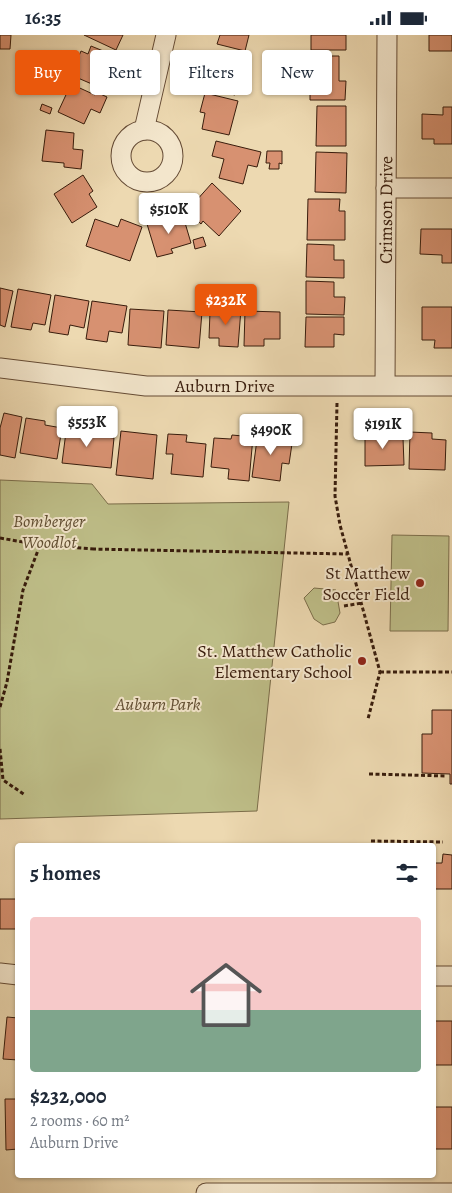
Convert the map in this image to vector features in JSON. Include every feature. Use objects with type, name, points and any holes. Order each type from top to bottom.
[{"type":"street","points":[[144,130],[166,35]]},
{"type":"street","name":"Crimson Drive","points":[[384,385],[387,35]]},
{"type":"street","points":[[386,187],[452,188]]},
{"type":"street","name":"Auburn Drive","points":[[0,368],[146,386],[452,386]]},
{"type":"street","points":[[0,973],[15,975]]},
{"type":"street","points":[[436,976],[452,976]]},
{"type":"street","points":[[206,1193],[452,1193]]},
{"type":"path","points":[[337,403],[335,496],[348,554],[380,672],[368,719]]},
{"type":"path","points":[[0,539],[40,545],[94,549],[348,554]]},
{"type":"path","points":[[0,707],[7,682],[23,591],[40,545]]},
{"type":"path","points":[[344,607],[362,603]]},
{"type":"path","points":[[380,672],[452,672]]},
{"type":"path","points":[[0,749],[2,780],[25,795]]},
{"type":"path","points":[[369,774],[446,776]]},
{"type":"path","points":[[371,841],[443,842]]},
{"type":"green space","name":"Auburn Park","points":[[0,480],[92,484],[108,504],[289,502],[257,811],[0,819]]},
{"type":"green space","name":"St Matthew Soccer Field","points":[[392,535],[449,536],[448,631],[390,631]]},
{"type":"green space","points":[[314,588],[336,590],[340,613],[335,622],[323,625],[314,619],[304,598]]},
{"type":"building","points":[[0,35],[11,35],[10,49],[0,49]]},
{"type":"building","points":[[84,35],[123,35],[116,50]]},
{"type":"building","points":[[220,35],[249,35],[245,50],[217,44]]},
{"type":"building","points":[[311,35],[346,35],[346,50],[311,50]]},
{"type":"building","points":[[429,35],[452,35],[452,51],[429,51]]},
{"type":"building","points":[[91,46],[101,50],[90,50],[90,83],[80,79],[80,53],[81,51],[88,54]]},
{"type":"building","points":[[332,56],[339,56],[339,81],[346,81],[345,100],[310,100],[310,95],[332,95]]},
{"type":"building","points":[[80,88],[90,93],[90,95],[107,97],[100,113],[91,109],[84,124],[58,112],[66,95],[80,95]]},
{"type":"building","points":[[204,95],[213,95],[238,101],[229,135],[202,129],[205,113],[200,112]]},
{"type":"building","points":[[42,104],[52,108],[50,114],[40,110]]},
{"type":"building","points":[[317,106],[346,106],[346,146],[316,146]]},
{"type":"building","points":[[443,107],[452,107],[452,144],[434,144],[434,139],[422,139],[422,114],[443,115]]},
{"type":"building","points":[[46,130],[74,133],[73,149],[83,150],[81,169],[64,167],[64,163],[42,161]]},
{"type":"building","points":[[216,141],[261,152],[257,167],[248,165],[243,184],[219,178],[224,159],[212,156]]},
{"type":"building","points":[[267,151],[282,151],[282,164],[279,163],[279,169],[269,169],[270,163],[266,163]]},
{"type":"building","points":[[316,152],[347,153],[346,193],[315,192]]},
{"type":"building","points":[[83,175],[93,191],[89,194],[97,207],[72,223],[54,194]]},
{"type":"building","points":[[212,183],[241,211],[219,236],[203,221],[201,224],[187,211]]},
{"type":"building","points":[[308,199],[340,199],[339,211],[345,211],[345,240],[307,240]]},
{"type":"building","points":[[183,216],[191,243],[171,249],[173,253],[157,257],[147,224]]},
{"type":"building","points":[[95,219],[118,227],[121,219],[142,227],[130,261],[86,246]]},
{"type":"building","points":[[421,229],[452,229],[452,263],[442,263],[442,255],[420,254]]},
{"type":"building","points":[[203,237],[206,246],[195,249],[193,240]]},
{"type":"building","points":[[307,244],[334,245],[334,260],[344,260],[344,278],[306,277]]},
{"type":"building","points":[[306,281],[334,282],[334,297],[345,297],[344,315],[306,314]]},
{"type":"building","points":[[0,288],[13,291],[5,327],[0,325]]},
{"type":"building","points":[[18,289],[51,295],[45,325],[33,323],[31,330],[11,327]]},
{"type":"building","points":[[55,295],[89,301],[84,328],[70,325],[68,335],[49,332]]},
{"type":"building","points":[[92,301],[127,306],[122,333],[109,331],[107,342],[86,339]]},
{"type":"building","points":[[216,307],[241,309],[238,347],[219,346],[219,338],[209,338],[210,312],[216,313]]},
{"type":"building","points":[[422,307],[452,307],[452,348],[434,348],[435,340],[422,340]]},
{"type":"building","points":[[130,309],[164,311],[161,348],[128,345]]},
{"type":"building","points":[[168,310],[202,312],[199,348],[166,345]]},
{"type":"building","points":[[245,311],[280,312],[280,339],[264,339],[264,346],[244,346]]},
{"type":"building","points":[[306,317],[344,317],[344,335],[334,334],[334,347],[305,347]]},
{"type":"building","points":[[4,413],[22,417],[15,458],[0,455],[0,428]]},
{"type":"building","points":[[26,418],[45,421],[45,425],[62,428],[57,459],[20,453]]},
{"type":"building","points":[[67,424],[90,427],[89,435],[114,438],[111,468],[62,463]]},
{"type":"building","points":[[121,431],[157,435],[153,479],[116,475]]},
{"type":"building","points":[[258,432],[293,437],[289,464],[282,463],[280,481],[252,477]]},
{"type":"building","points":[[410,432],[432,433],[432,439],[446,440],[445,470],[409,469]]},
{"type":"building","points":[[365,433],[390,433],[390,439],[403,438],[404,465],[365,466]]},
{"type":"building","points":[[168,434],[187,435],[186,442],[206,444],[203,477],[171,474],[173,454],[166,454]]},
{"type":"building","points":[[232,435],[253,437],[249,481],[228,479],[229,469],[211,467],[214,438],[231,439]]},
{"type":"building","points":[[432,710],[452,710],[452,784],[450,784],[450,774],[422,773],[422,734],[432,734]]},
{"type":"building","points":[[443,854],[452,855],[452,889],[436,889],[436,863],[442,863]]},
{"type":"building","points":[[0,899],[15,899],[15,929],[0,929]]},
{"type":"building","points":[[7,1017],[15,1018],[15,1060],[3,1059]]},
{"type":"building","points":[[436,1021],[452,1021],[452,1065],[436,1065]]},
{"type":"building","points":[[5,1099],[15,1099],[15,1149],[6,1150]]},
{"type":"building","points":[[436,1107],[452,1107],[452,1149],[436,1149]]},
{"type":"place","name":"St Matthew Soccer Field","points":[[420,583]]},
{"type":"place","name":"St. Matthew Catholic Elementary School","points":[[362,661]]},
{"type":"park label","name":"Bomberger Woodlot","points":[[49,532]]}]
